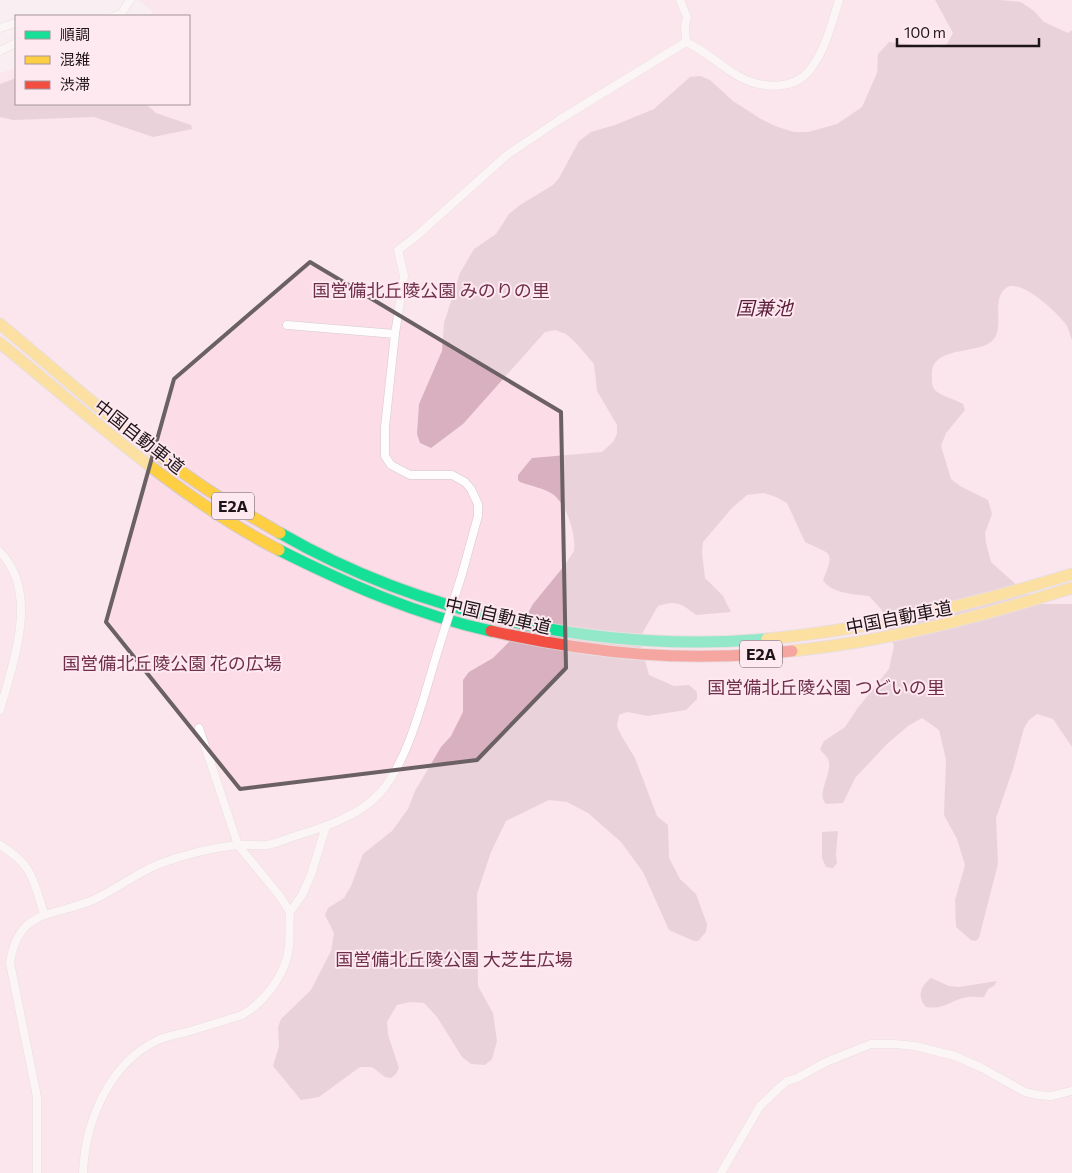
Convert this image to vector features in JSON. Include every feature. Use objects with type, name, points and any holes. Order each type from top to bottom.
[{"type":"highway","name":"中国自動車道","points":[[0,324],[150,447],[243,512],[323,556],[372,578],[422,597],[505,620],[564,631],[653,641],[756,640],[808,635],[863,626],[968,604],[1072,574]]},
{"type":"highway","name":"中国自動車道","points":[[0,343],[184,490],[228,520],[274,547],[322,571],[381,596],[432,614],[502,634],[603,651],[652,656],[756,654],[869,641],[922,630],[983,615],[1072,588]]},
{"type":"street","points":[[118,15],[121,14],[130,0]]},
{"type":"street","points":[[680,0],[687,18],[685,26],[686,42]]},
{"type":"street","points":[[686,42],[698,47],[738,76],[756,84],[764,86],[784,85],[802,78],[812,69],[828,33],[839,0]]},
{"type":"street","points":[[0,28],[15,24]]},
{"type":"street","points":[[37,1173],[37,1097],[10,963],[12,952],[21,933],[34,919],[44,914],[93,900],[132,877],[159,864],[195,853],[238,845],[267,845],[326,826],[357,811],[378,795],[395,773],[408,742],[462,574],[478,516],[478,504],[471,489],[465,482],[452,475],[410,475],[391,465],[385,456],[385,427],[395,334],[404,276],[398,250],[413,239],[507,155],[559,120],[686,42]]},
{"type":"street","points":[[0,51],[15,44]]},
{"type":"street","points":[[287,325],[395,334]]},
{"type":"street","points":[[0,552],[15,575],[21,601],[22,626],[0,710]]},
{"type":"street","points":[[82,1173],[83,1160],[93,1118],[104,1094],[124,1063],[158,1040],[242,1015],[254,1008],[265,997],[276,980],[285,962],[289,947],[290,912],[280,895],[238,845],[199,728]]},
{"type":"street","points":[[290,912],[302,895],[311,875],[326,826]]},
{"type":"street","points":[[0,845],[22,861],[30,872],[44,914]]},
{"type":"street","points":[[721,1173],[760,1106],[778,1088],[787,1081],[797,1078],[826,1062],[871,1044],[915,1046],[954,1056],[990,1072],[1012,1086],[1031,1093],[1051,1096],[1072,1091]]},
{"type":"highlighted area","points":[[310,262],[561,412],[566,668],[477,760],[240,789],[106,622],[174,379]]},
{"type":"green space","points":[[139,0],[1072,0],[1072,1173],[0,1173],[0,73],[15,68],[15,105],[190,105],[190,15],[151,15],[152,11]]},
{"type":"water","name":"国兼池","points":[[935,0],[1000,0],[1021,2],[1034,11],[1044,22],[1068,33],[1072,30],[1072,340],[1067,326],[1056,313],[1039,298],[1012,286],[1006,288],[1001,293],[998,307],[998,329],[992,341],[976,348],[946,355],[938,360],[933,367],[932,377],[935,390],[963,404],[965,410],[946,433],[941,446],[951,479],[960,486],[988,500],[992,514],[985,533],[991,562],[1038,604],[1072,604],[1072,747],[1053,719],[1037,714],[1029,720],[1024,728],[1013,769],[996,818],[998,864],[979,938],[976,941],[971,940],[956,927],[955,900],[965,865],[957,839],[944,815],[946,760],[939,730],[922,718],[908,726],[887,744],[855,778],[843,803],[826,804],[823,799],[823,789],[829,765],[828,759],[820,749],[824,741],[845,727],[889,669],[894,646],[881,609],[869,596],[838,591],[827,585],[823,580],[830,558],[825,552],[805,542],[787,503],[764,493],[747,495],[732,508],[703,542],[702,553],[705,578],[723,596],[731,612],[696,615],[678,604],[664,604],[658,606],[639,639],[649,675],[674,686],[689,685],[697,692],[697,699],[686,710],[648,716],[627,712],[619,715],[617,726],[635,758],[657,816],[668,825],[669,858],[680,879],[696,894],[707,924],[706,932],[698,941],[694,941],[669,930],[643,872],[621,842],[588,813],[567,802],[549,800],[506,821],[491,852],[477,894],[478,986],[493,1013],[497,1041],[492,1059],[485,1065],[471,1064],[462,1057],[437,1017],[424,1003],[410,1002],[397,1005],[387,1022],[388,1035],[399,1068],[396,1074],[391,1078],[385,1077],[372,1067],[360,1067],[319,1097],[301,1100],[273,1066],[279,1046],[278,1027],[281,1019],[311,990],[331,951],[334,933],[325,915],[328,908],[344,898],[351,886],[363,854],[392,831],[408,809],[415,791],[441,747],[451,736],[463,712],[463,680],[469,672],[493,658],[516,635],[533,604],[574,551],[574,537],[570,521],[559,500],[546,491],[520,482],[518,475],[532,458],[602,452],[613,442],[617,434],[617,425],[597,391],[594,364],[566,334],[555,330],[545,332],[463,424],[431,448],[420,443],[417,434],[419,404],[442,351],[444,323],[460,273],[474,249],[496,234],[509,214],[553,185],[559,178],[579,141],[591,132],[615,125],[654,109],[690,77],[700,76],[710,80],[733,101],[775,126],[794,132],[808,132],[837,124],[862,107],[877,73],[878,54],[889,42],[939,48],[947,44],[953,33]]},
{"type":"water","points":[[15,78],[15,105],[147,105],[156,113],[191,125],[192,129],[153,137],[94,117],[13,120],[0,117],[0,84]]},
{"type":"water","points":[[838,831],[837,863],[833,868],[826,867],[822,858],[822,832]]},
{"type":"water","points":[[931,978],[949,986],[959,987],[997,981],[994,986],[988,989],[984,997],[962,998],[944,1006],[933,1008],[926,1007],[921,999],[922,988]]},
{"type":"traffic: fast","points":[[280,533],[336,562],[394,587],[454,607],[516,622],[578,633],[642,640],[705,642],[767,639]]},
{"type":"traffic: fast","points":[[279,550],[330,575],[409,607],[491,631]]},
{"type":"traffic: slow","points":[[0,324],[100,409],[152,450],[214,494],[280,533]]},
{"type":"traffic: slow","points":[[0,343],[170,481],[205,506],[279,550]]},
{"type":"traffic: slow","points":[[767,639],[845,629],[959,606],[1072,574]]},
{"type":"traffic: slow","points":[[792,651],[864,641],[934,627],[1072,588]]},
{"type":"traffic: jam","points":[[491,631],[567,646],[641,654],[715,656],[792,651]]},
{"type":"park label","name":"国営備北丘陵公園 みのりの里","points":[[431,291]]},
{"type":"park label","name":"国営備北丘陵公園 花の広場","points":[[172,664]]},
{"type":"park label","name":"国営備北丘陵公園 つどいの里","points":[[826,688]]},
{"type":"park label","name":"国営備北丘陵公園 大芝生広場","points":[[454,960]]}]
